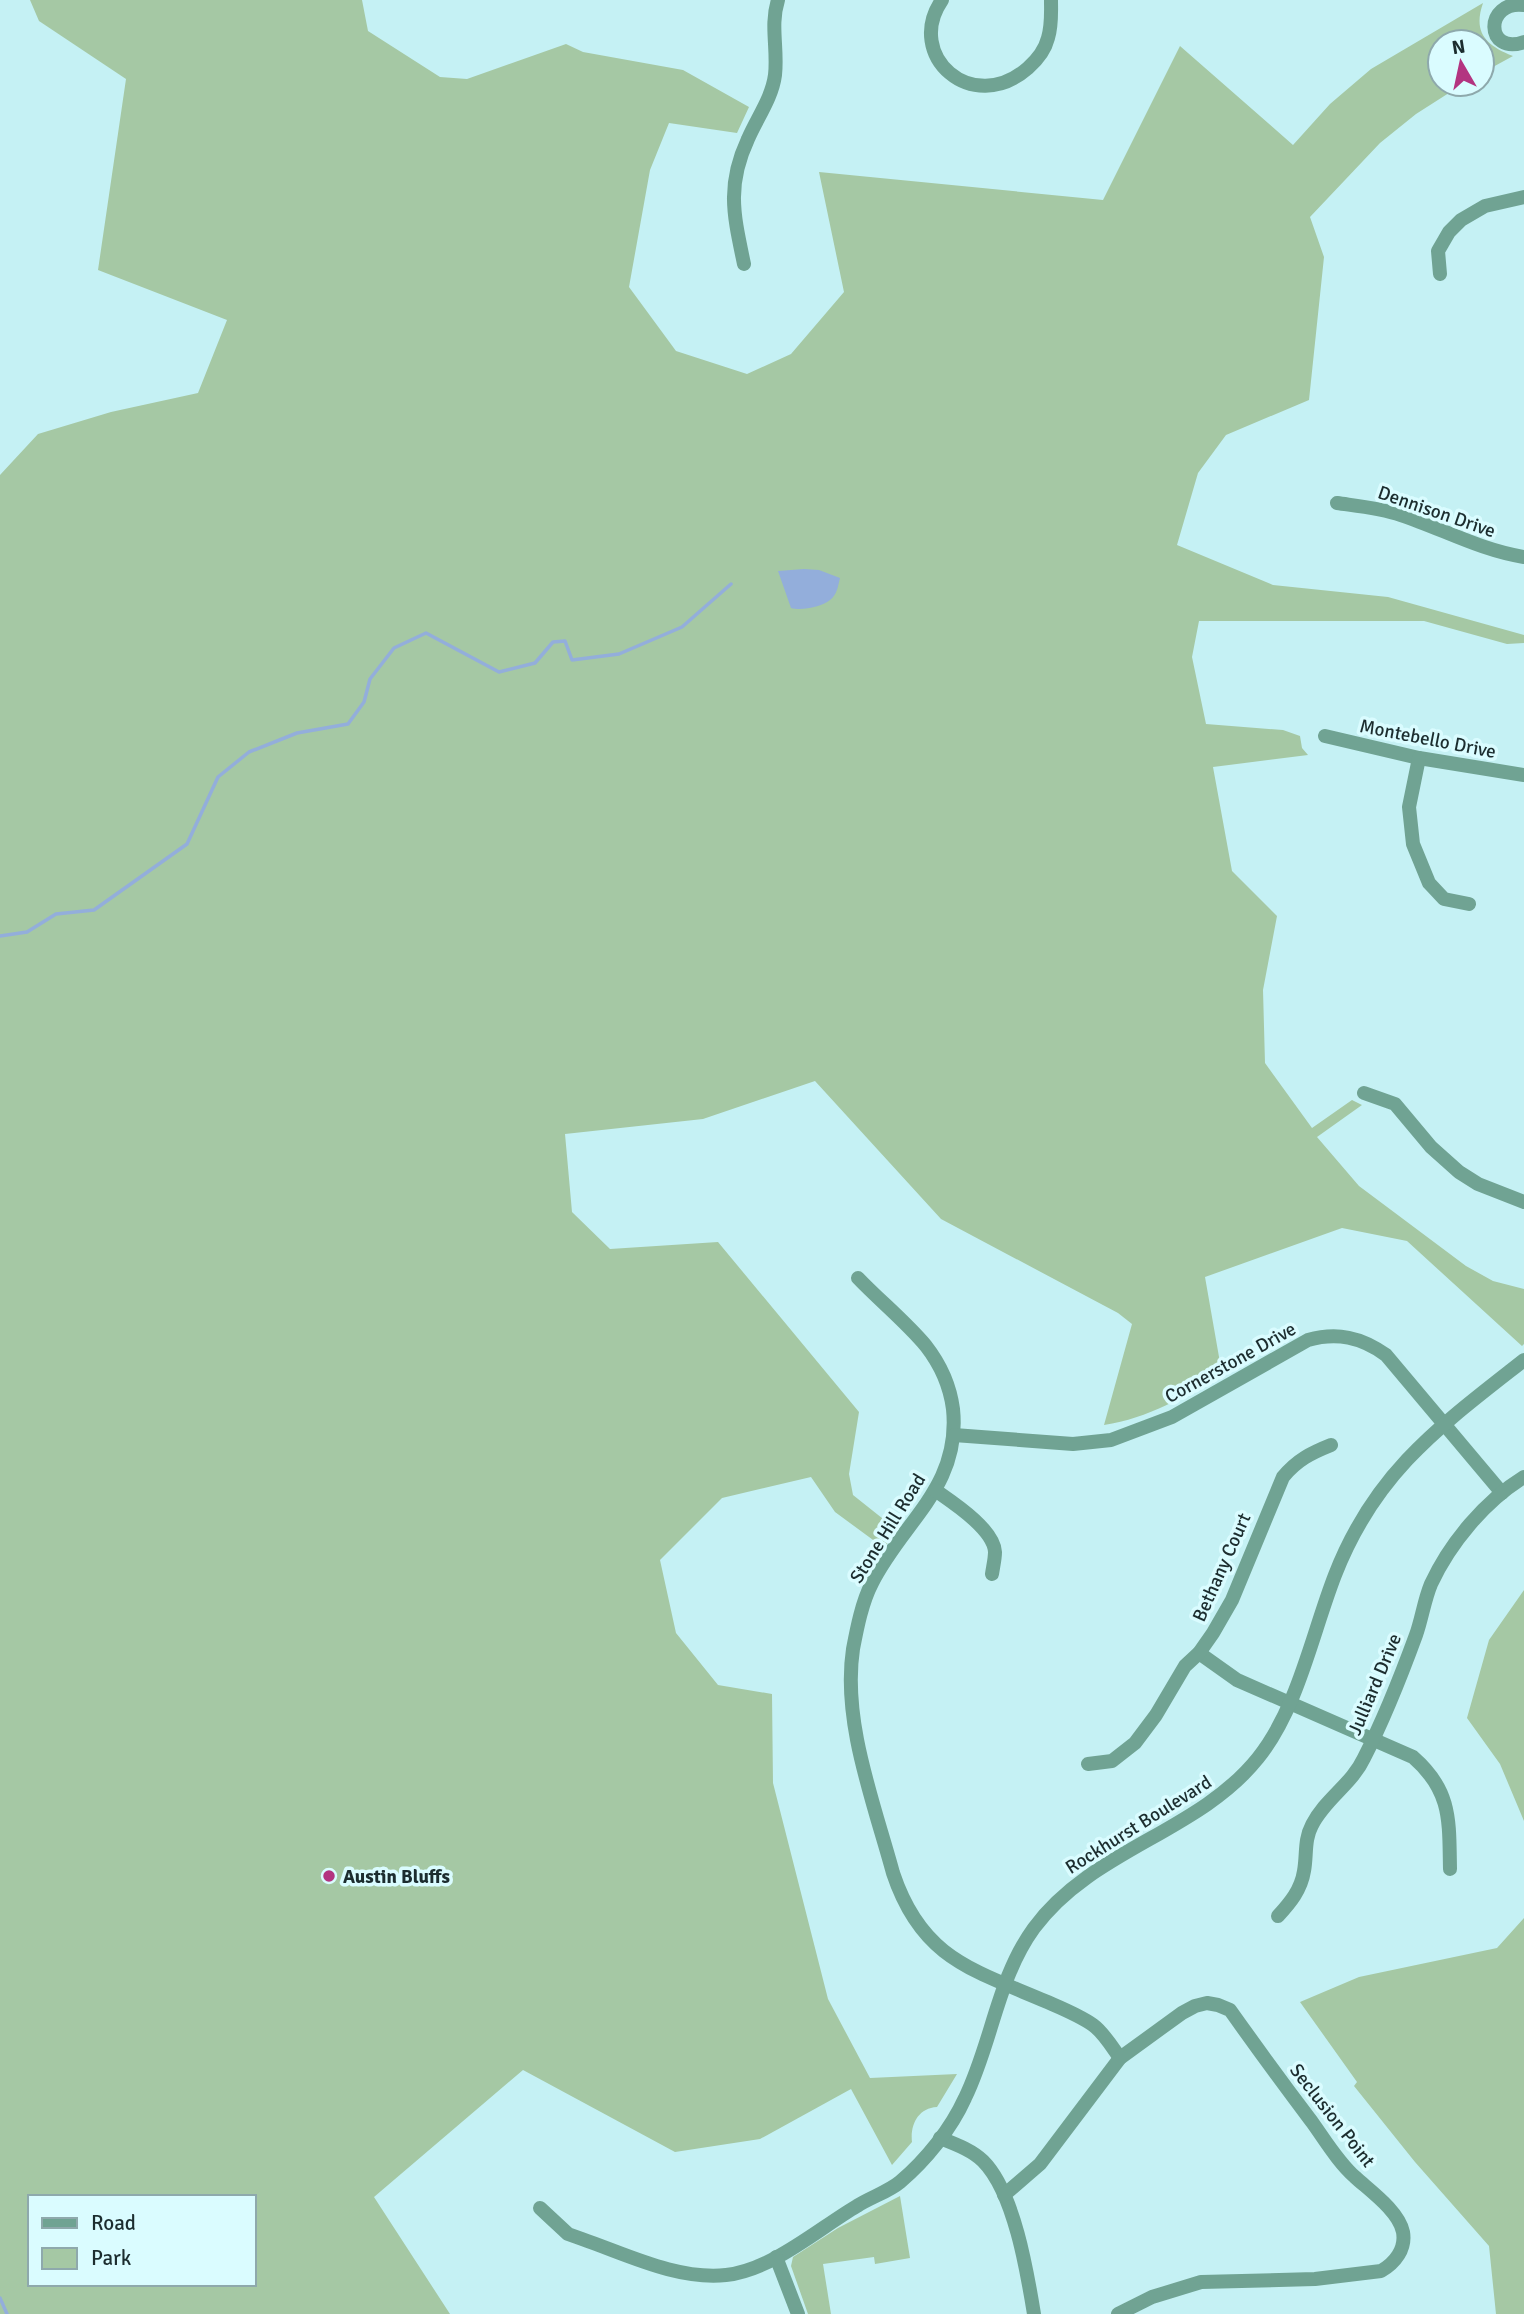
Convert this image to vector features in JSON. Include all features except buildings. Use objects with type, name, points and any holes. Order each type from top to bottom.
[{"type":"street","points":[[744,264],[735,220],[733,188],[747,141],[772,87],[775,74],[774,23],[778,0]]},
{"type":"street","points":[[940,1],[932,32],[936,55],[958,80],[985,87],[1014,79],[1038,58],[1049,35],[1051,0]]},
{"type":"street","points":[[1492,0],[1495,31],[1504,42],[1521,47]]},
{"type":"street","points":[[1495,17],[1503,6],[1521,3]]},
{"type":"street","points":[[1440,274],[1438,251],[1449,232],[1461,220],[1486,206],[1524,197]]},
{"type":"street","name":"Dennison Drive","points":[[1336,503],[1400,515],[1493,551],[1524,557]]},
{"type":"street","name":"Montebello Drive","points":[[1325,736],[1419,758],[1524,775]]},
{"type":"street","points":[[1419,758],[1409,807],[1413,844],[1429,883],[1444,899],[1469,904]]},
{"type":"street","points":[[1364,1093],[1395,1104],[1431,1147],[1459,1172],[1478,1184],[1524,1202]]},
{"type":"street","name":"Stone Hill Road","points":[[858,1278],[926,1347],[948,1386],[952,1401],[954,1435],[947,1467],[935,1490],[872,1582],[864,1602],[853,1648],[850,1678],[856,1736],[893,1872],[908,1910],[919,1928],[952,1958],[971,1970],[1094,2026],[1120,2058]]},
{"type":"street","name":"Cornerstone Drive","points":[[954,1435],[1073,1444],[1111,1440],[1152,1427],[1172,1417],[1308,1340],[1338,1335],[1370,1344],[1386,1355],[1502,1493]]},
{"type":"street","name":"Rockhurst Boulevard","points":[[540,2208],[568,2234],[672,2270],[726,2275],[762,2265],[859,2204],[899,2183],[954,2121],[971,2085],[1005,1984],[1023,1944],[1047,1911],[1065,1893],[1099,1867],[1200,1810],[1225,1792],[1261,1755],[1289,1703],[1335,1575],[1353,1536],[1384,1486],[1417,1447],[1443,1423],[1524,1360]]},
{"type":"street","name":"Bethany Court","points":[[1088,1764],[1112,1760],[1135,1743],[1156,1715],[1185,1666],[1199,1653],[1221,1621],[1283,1477],[1294,1463],[1331,1445]]},
{"type":"street","name":"Julliard Drive","points":[[1278,1916],[1293,1900],[1300,1886],[1307,1838],[1312,1825],[1355,1772],[1373,1738],[1416,1633],[1432,1584],[1457,1541],[1477,1517],[1524,1476]]},
{"type":"street","points":[[935,1490],[966,1512],[988,1537],[995,1550],[992,1574]]},
{"type":"street","points":[[1199,1653],[1237,1680],[1413,1757],[1435,1780],[1447,1807],[1450,1868]]},
{"type":"street","name":"Seclusion Point","points":[[1004,2195],[1040,2164],[1120,2058],[1182,2013],[1195,2006],[1207,2004],[1230,2010],[1353,2176],[1378,2195],[1403,2229],[1400,2254],[1381,2271],[1315,2279],[1201,2282],[1152,2297],[1118,2314]]},
{"type":"street","points":[[940,2138],[982,2160],[1004,2195],[1019,2237],[1034,2314]]},
{"type":"street","points":[[776,2256],[798,2314]]},
{"type":"green space","points":[[30,0],[362,0],[368,31],[440,77],[467,79],[566,44],[583,52],[683,70],[749,107],[737,133],[669,123],[650,170],[629,287],[676,351],[747,374],[791,354],[844,292],[819,172],[1103,200],[1180,46],[1293,145],[1330,104],[1371,69],[1426,37],[1426,98],[1441,98],[1380,143],[1310,217],[1324,257],[1309,400],[1226,435],[1198,473],[1177,545],[1273,585],[1388,597],[1524,635],[1524,643],[1507,644],[1424,621],[1199,621],[1192,657],[1206,724],[1283,730],[1300,736],[1302,748],[1308,755],[1213,767],[1232,871],[1277,916],[1263,990],[1265,1063],[1312,1128],[1352,1100],[1362,1105],[1317,1137],[1359,1186],[1466,1266],[1493,1281],[1524,1289],[1524,1344],[1522,1346],[1407,1241],[1342,1228],[1205,1277],[1222,1374],[1151,1412],[1104,1425],[1132,1324],[1118,1313],[941,1219],[815,1081],[703,1119],[565,1134],[572,1212],[610,1249],[718,1242],[859,1412],[849,1474],[853,1495],[897,1530],[884,1548],[835,1512],[811,1477],[722,1498],[660,1560],[676,1633],[718,1685],[772,1694],[773,1783],[828,1999],[870,2078],[957,2074],[937,2107],[925,2110],[917,2118],[912,2130],[912,2142],[892,2165],[851,2089],[760,2139],[675,2152],[523,2070],[374,2197],[450,2314],[0,2314],[0,475],[38,434],[111,412],[198,393],[227,320],[98,270],[126,79],[39,21]]},
{"type":"green space","points":[[1483,3],[1481,28],[1441,28]]},
{"type":"green space","points":[[1496,48],[1513,56],[1496,65]]},
{"type":"green space","points":[[1524,1590],[1524,1821],[1500,1764],[1467,1718],[1489,1640]]},
{"type":"green space","points":[[1524,1918],[1524,2314],[1496,2314],[1489,2246],[1415,2162],[1354,2086],[1357,2082],[1300,2002],[1359,1977],[1497,1948]]},
{"type":"green space","points":[[900,2196],[910,2258],[875,2264],[874,2257],[823,2264],[831,2314],[808,2314],[791,2266],[793,2257],[838,2228]]},
{"type":"water","points":[[819,570],[840,578],[837,590],[832,598],[822,605],[806,609],[791,608],[778,571]]},
{"type":"waterway","points":[[0,936],[27,932],[56,914],[94,910],[187,844],[218,777],[249,752],[297,733],[348,724],[364,702],[370,679],[394,648],[426,633],[499,672],[535,663],[553,642],[565,641],[572,660],[619,654],[682,627],[731,584]]},
{"type":"waterway","points":[[0,2298],[7,2314]]},
{"type":"place","name":"Austin Bluffs","points":[[329,1876]]}]
